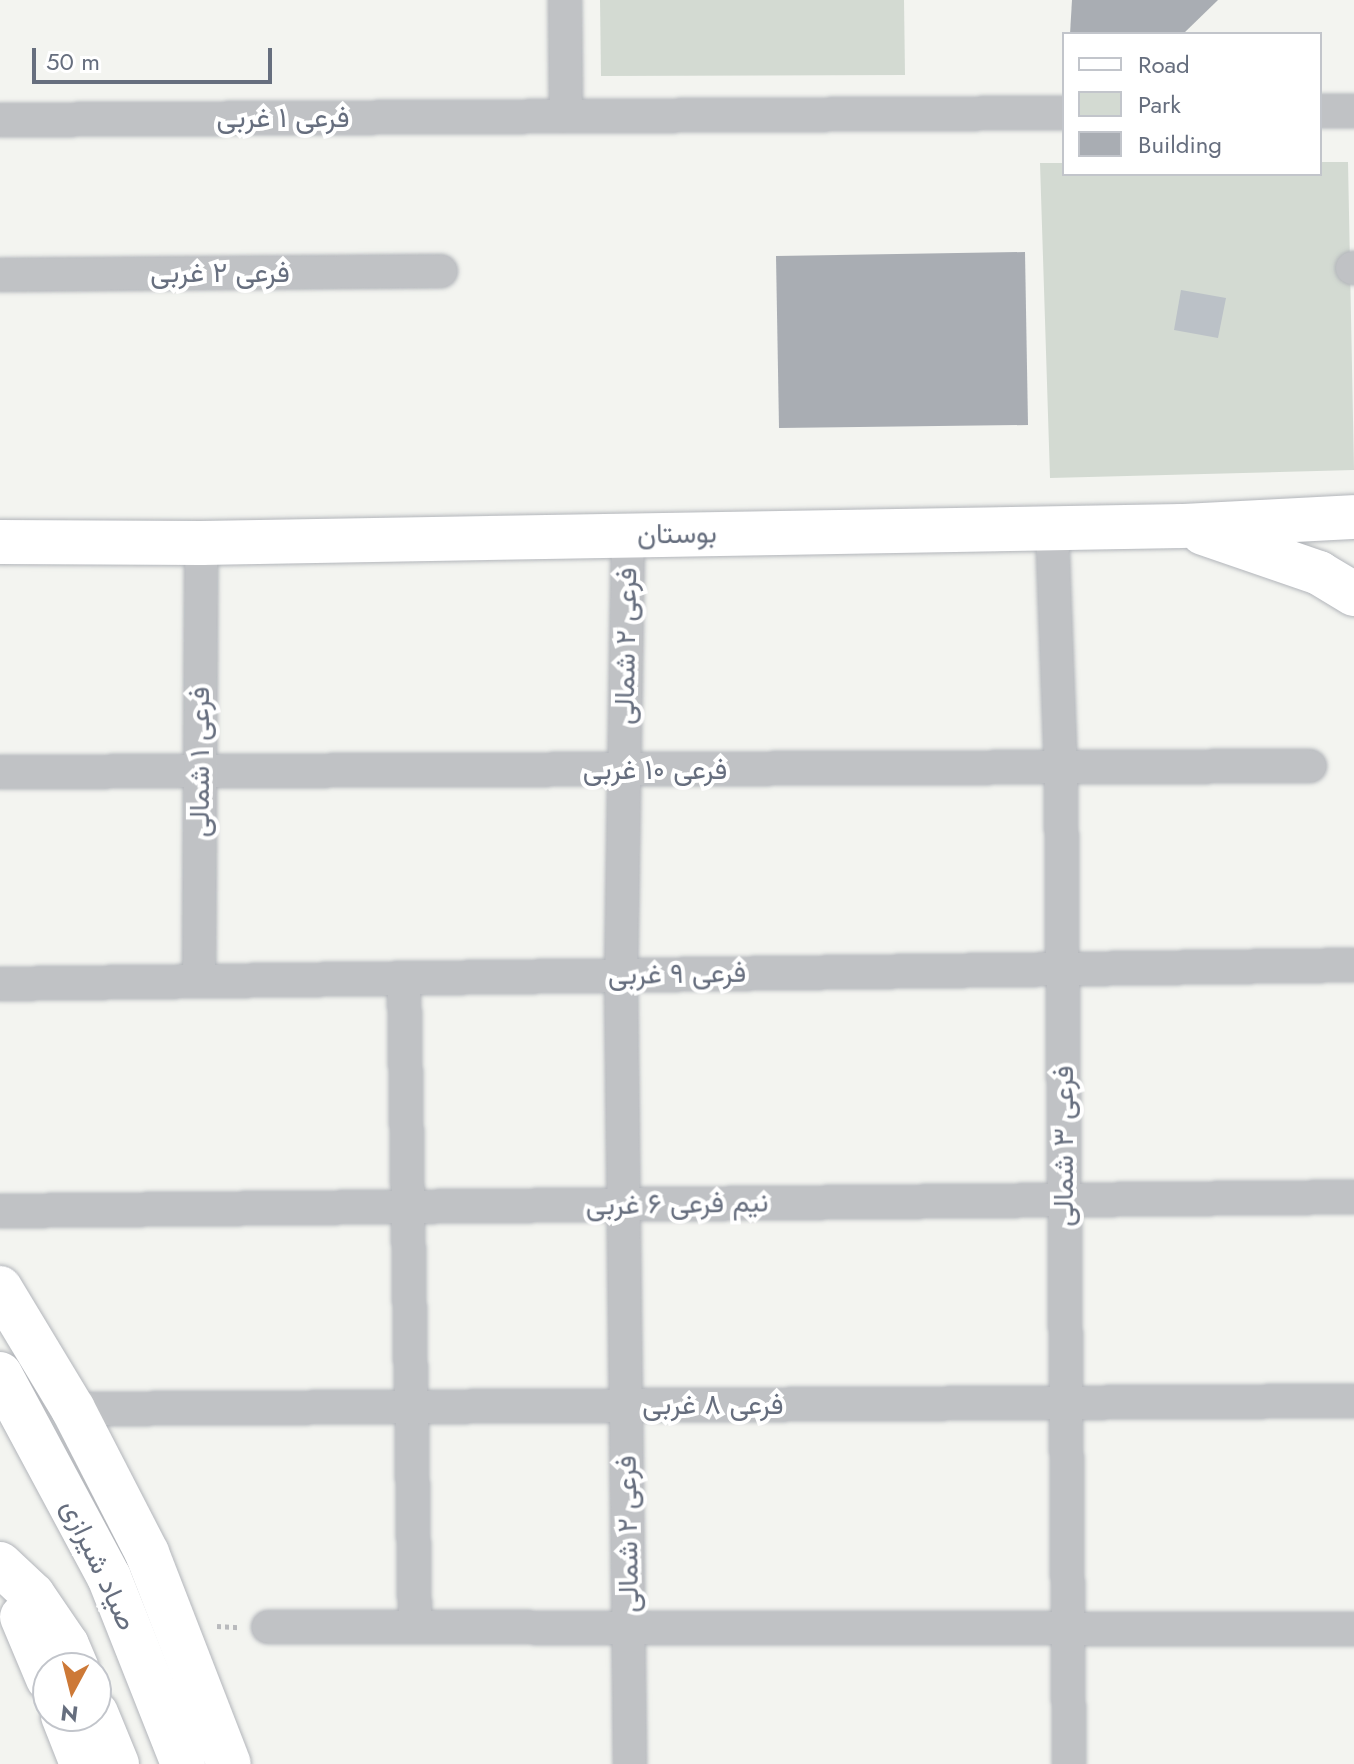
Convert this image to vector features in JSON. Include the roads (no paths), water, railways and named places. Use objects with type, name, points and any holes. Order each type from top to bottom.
[{"type":"main road","name":"بوستان","points":[[0,542],[201,543],[1182,526],[1354,517]]},
{"type":"main road","points":[[1182,526],[1319,573],[1354,594]]},
{"type":"main road","points":[[0,1288],[73,1409],[147,1553],[229,1764]]},
{"type":"main road","name":"صیاد شیرازی","points":[[0,1374],[109,1577],[183,1764]]},
{"type":"main road","points":[[0,1566],[33,1595],[70,1652]]},
{"type":"main road","points":[[0,1566],[37,1652]]},
{"type":"main road","points":[[141,1656],[148,1709],[163,1764]]},
{"type":"main road","points":[[69,1732],[82,1764]]},
{"type":"main road","points":[[104,1732],[117,1764]]},
{"type":"street","points":[[565,0],[566,116]]},
{"type":"street","points":[[1322,111],[1354,111]]},
{"type":"street","name":"فرعی ۱ غربی","points":[[0,120],[1062,113]]},
{"type":"street","name":"فرعی ۲ غربی","points":[[0,275],[441,271]]},
{"type":"street","name":"فرعی ۳ شمالی","points":[[1052,528],[1061,768],[1069,1764]]},
{"type":"street","name":"فرعی ۲ شمالی","points":[[628,535],[621,975],[630,1764]]},
{"type":"street","name":"فرعی ۱ شمالی","points":[[199,981],[201,543]]},
{"type":"street","name":"فرعی ۱۰ غربی","points":[[0,772],[1310,766]]},
{"type":"street","name":"فرعی ۹ غربی","points":[[0,984],[1354,965]]},
{"type":"street","points":[[404,978],[415,1627]]},
{"type":"street","name":"نیم فرعی ۶ غربی","points":[[0,1211],[1354,1197]]},
{"type":"street","name":"فرعی ۸ غربی","points":[[73,1409],[1354,1401]]},
{"type":"street","points":[[268,1627],[1354,1629]]}]
